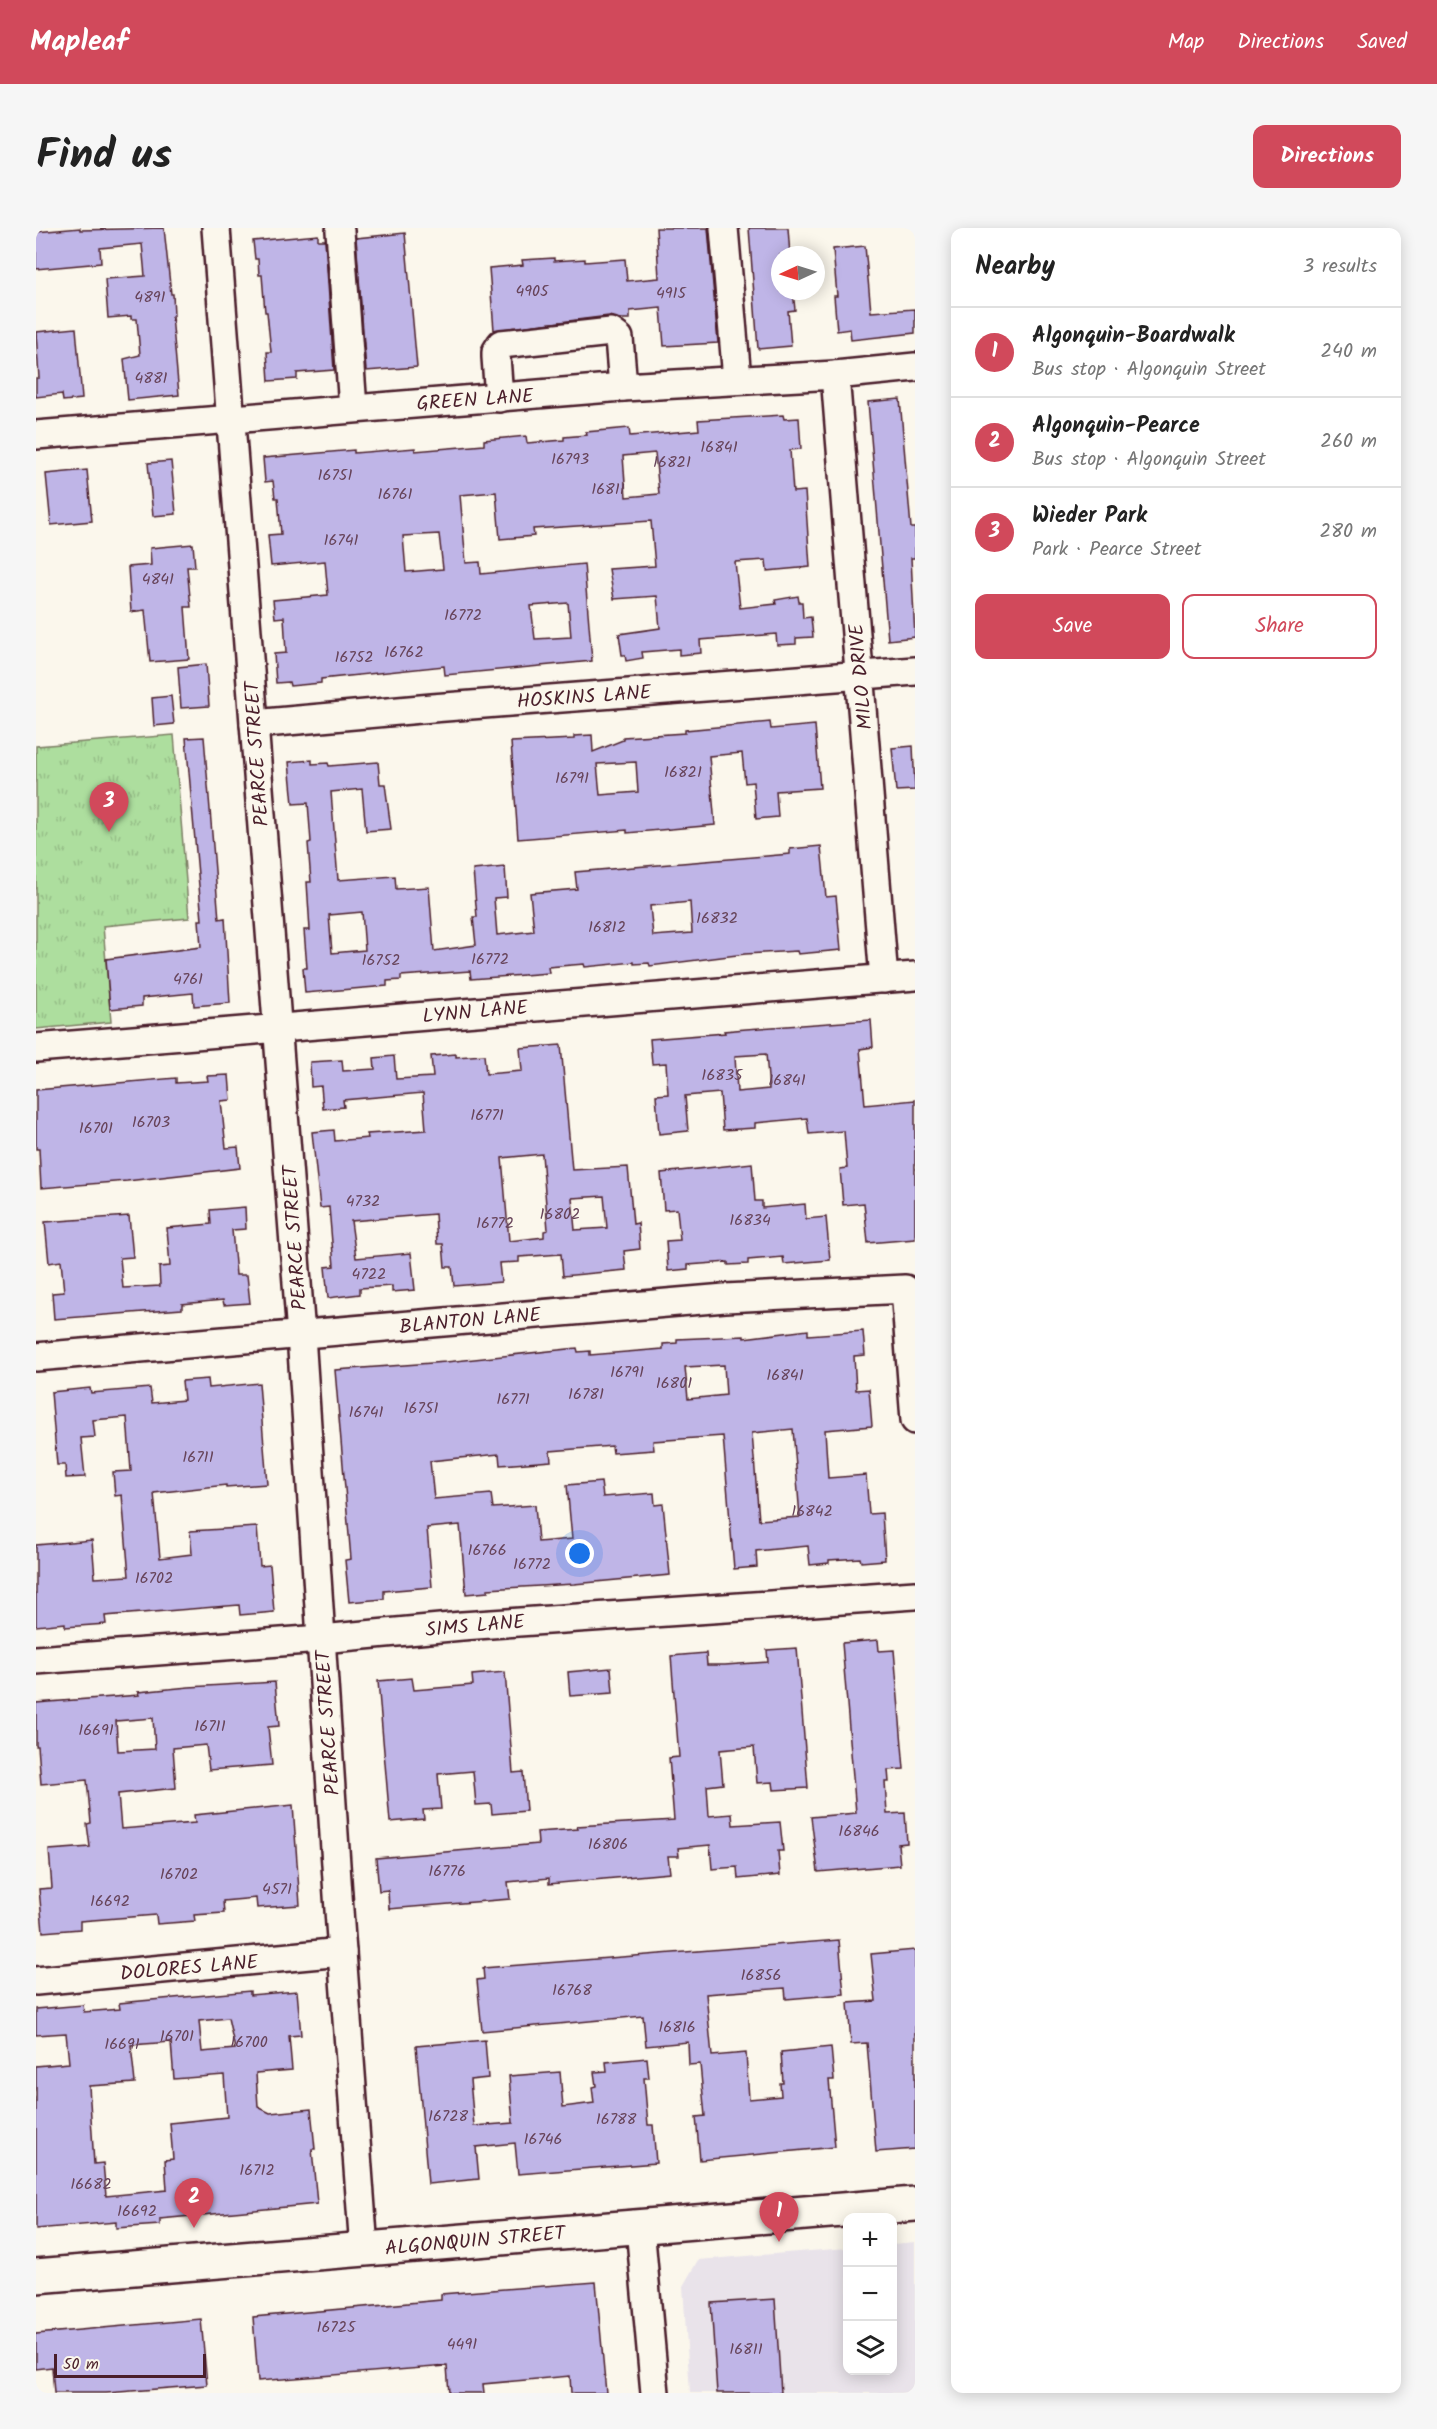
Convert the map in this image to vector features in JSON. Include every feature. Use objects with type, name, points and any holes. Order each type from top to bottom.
[{"type":"main road","name":"ALGONQUIN STREET","points":[[36,2276],[915,2204]]},
{"type":"street","name":"PEARCE STREET","points":[[216,228],[301,1335],[364,2249]]},
{"type":"street","points":[[724,228],[738,379]]},
{"type":"street","points":[[340,231],[353,408]]},
{"type":"street","points":[[500,398],[496,352],[501,344],[611,332],[619,338],[623,387]]},
{"type":"street","name":"GREEN LANE","points":[[36,435],[623,387],[835,375],[915,367]]},
{"type":"street","name":"MILO DRIVE","points":[[835,375],[884,979]]},
{"type":"street","name":"HOSKINS LANE","points":[[254,724],[915,671]]},
{"type":"street","name":"LYNN LANE","points":[[36,1048],[915,976]]},
{"type":"street","name":"BLANTON LANE","points":[[36,1357],[725,1298],[905,1289],[915,1420]]},
{"type":"street","name":"SIMS LANE","points":[[36,1660],[486,1624],[915,1595]]},
{"type":"street","name":"DOLORES LANE","points":[[36,1981],[342,1952]]},
{"type":"street","points":[[640,2227],[655,2393]]},
{"type":"shaded area","points":[[915,2242],[915,2393],[690,2393],[683,2286],[698,2260],[843,2248],[843,2375],[897,2375],[897,2244]]},
{"type":"green space","points":[[174,735],[189,918],[103,926],[111,1022],[36,1029],[36,746]]},
{"type":"building","points":[[80,228],[80,230],[164,228],[171,294],[173,294],[174,316],[172,316],[179,395],[128,400],[124,359],[140,355],[137,319],[131,319],[131,316],[108,318],[105,279],[145,276],[142,244],[100,248],[101,263],[36,269],[36,232]]},
{"type":"building","points":[[656,228],[708,228],[718,343],[664,346],[661,308],[630,311],[630,319],[609,316],[494,330],[489,268],[523,265],[522,260],[554,258],[554,261],[585,259],[585,262],[625,259],[627,281],[659,278]]},
{"type":"building","points":[[749,228],[788,228],[789,246],[771,246],[771,300],[794,300],[795,310],[788,311],[791,346],[758,349]]},
{"type":"building","points":[[405,233],[417,367],[366,371],[356,238]]},
{"type":"building","points":[[318,235],[318,240],[325,240],[334,370],[297,373],[297,379],[269,381],[267,352],[271,352],[267,312],[265,312],[262,275],[259,275],[253,241]]},
{"type":"building","points":[[865,246],[871,312],[915,309],[915,333],[851,340],[850,329],[837,331],[833,249]]},
{"type":"building","points":[[76,328],[82,399],[63,401],[62,394],[36,397],[36,378],[39,378],[36,332]]},
{"type":"building","points":[[900,399],[911,528],[915,528],[915,558],[911,558],[915,637],[888,640],[868,402]]},
{"type":"building","points":[[783,415],[784,419],[799,418],[801,449],[790,450],[793,492],[805,491],[810,567],[767,571],[766,560],[735,562],[740,608],[776,604],[775,600],[798,596],[799,602],[802,602],[803,618],[811,617],[813,637],[796,638],[796,644],[777,645],[776,634],[700,640],[701,653],[679,655],[679,649],[642,652],[643,658],[626,661],[625,655],[622,655],[619,634],[660,628],[657,596],[614,599],[609,569],[655,566],[651,521],[533,529],[534,536],[500,539],[496,492],[460,495],[466,563],[480,562],[481,574],[584,564],[592,661],[445,675],[444,666],[321,679],[321,683],[290,686],[289,682],[276,683],[274,654],[286,653],[284,617],[275,618],[273,600],[328,595],[325,561],[271,566],[268,535],[281,534],[278,498],[275,498],[273,481],[265,482],[263,458],[354,450],[354,453],[415,448],[415,451],[484,445],[484,440],[526,436],[527,443],[564,440],[564,437],[587,435],[586,432],[629,428],[630,436],[699,430],[698,420]],"holes":[[[655,453],[659,494],[626,497],[623,456]],[[439,534],[443,569],[406,572],[403,536]],[[568,603],[571,637],[535,639],[531,606]]]},
{"type":"building","points":[[171,461],[176,514],[153,516],[148,463]]},
{"type":"building","points":[[87,470],[92,521],[51,525],[46,474]]},
{"type":"building","points":[[193,544],[195,567],[187,567],[191,607],[185,607],[189,659],[150,662],[145,610],[131,612],[128,567],[151,565],[150,548]]},
{"type":"building","points":[[206,664],[209,706],[181,708],[178,667]]},
{"type":"building","points":[[171,696],[174,724],[154,726],[152,698]]},
{"type":"building","points":[[770,722],[771,729],[815,725],[820,788],[776,791],[778,817],[756,819],[753,782],[745,783],[742,753],[709,756],[715,825],[518,839],[511,742],[574,739],[574,736],[592,735],[593,752],[623,740],[623,737],[685,733],[685,730]],"holes":[[[636,762],[638,792],[600,795],[597,764]]]},
{"type":"building","points":[[204,737],[219,919],[225,918],[230,1003],[194,1006],[193,993],[142,998],[142,1006],[110,1009],[106,959],[201,947],[199,920],[202,920],[186,738]]},
{"type":"building","points":[[913,746],[915,790],[896,791],[892,748]]},
{"type":"building","points":[[312,760],[312,764],[328,763],[329,766],[378,762],[380,784],[385,784],[391,829],[366,831],[362,789],[331,792],[338,880],[395,876],[396,889],[429,887],[434,951],[476,945],[473,917],[477,917],[473,870],[505,867],[507,897],[494,898],[497,935],[534,931],[530,893],[577,889],[575,872],[790,854],[790,849],[821,846],[826,897],[836,896],[841,950],[798,954],[797,951],[745,954],[650,966],[649,963],[634,964],[634,962],[585,967],[584,964],[548,967],[549,973],[471,979],[470,971],[401,976],[401,980],[387,981],[387,986],[305,993],[303,968],[307,968],[304,930],[310,930],[307,882],[311,882],[308,843],[311,842],[308,803],[293,804],[289,762]],"holes":[[[690,902],[692,933],[653,936],[650,906]],[[362,912],[365,950],[332,953],[329,915]]]},
{"type":"building","points":[[871,1020],[873,1047],[860,1049],[865,1105],[915,1100],[915,1239],[868,1243],[864,1203],[843,1205],[840,1169],[847,1168],[844,1131],[809,1134],[807,1118],[755,1123],[755,1128],[723,1130],[720,1093],[685,1096],[688,1131],[659,1134],[656,1095],[668,1094],[666,1063],[652,1064],[650,1039]],"holes":[[[766,1054],[769,1089],[737,1092],[735,1056]]]},
{"type":"building","points":[[561,1045],[572,1170],[628,1167],[633,1224],[638,1223],[640,1249],[624,1251],[626,1270],[563,1276],[561,1254],[519,1257],[519,1262],[499,1263],[501,1282],[454,1286],[452,1267],[445,1267],[443,1244],[437,1244],[435,1214],[351,1221],[356,1258],[411,1253],[415,1290],[392,1292],[392,1286],[360,1288],[360,1294],[328,1298],[325,1267],[334,1266],[329,1207],[320,1208],[312,1132],[334,1130],[335,1141],[368,1138],[367,1134],[426,1130],[423,1093],[343,1100],[344,1107],[323,1109],[321,1086],[311,1087],[310,1062],[342,1060],[343,1071],[375,1069],[374,1058],[394,1056],[396,1079],[433,1077],[431,1056],[484,1055],[486,1074],[522,1071],[520,1048]],"holes":[[[542,1154],[548,1230],[544,1231],[544,1237],[509,1241],[502,1158]],[[604,1196],[607,1228],[575,1230],[572,1198]]]},
{"type":"building","points":[[229,1075],[231,1100],[221,1101],[226,1148],[238,1147],[240,1168],[41,1188],[39,1149],[36,1149],[36,1090],[176,1078],[176,1083],[208,1081],[207,1076]]},
{"type":"building","points":[[752,1163],[755,1201],[762,1201],[762,1208],[805,1204],[806,1219],[826,1217],[830,1260],[784,1264],[783,1257],[748,1260],[748,1264],[728,1265],[728,1262],[688,1265],[688,1269],[668,1271],[666,1241],[680,1240],[677,1209],[664,1210],[661,1173]]},
{"type":"building","points":[[245,1207],[246,1229],[232,1230],[236,1275],[247,1275],[250,1303],[224,1305],[223,1300],[182,1304],[182,1309],[54,1319],[52,1293],[64,1292],[61,1261],[49,1263],[45,1222],[129,1216],[133,1257],[120,1258],[123,1288],[160,1286],[159,1267],[170,1266],[167,1228],[211,1224],[210,1210]]},
{"type":"building","points":[[808,1330],[808,1335],[863,1331],[865,1355],[854,1356],[856,1390],[869,1389],[872,1426],[825,1430],[828,1478],[866,1475],[869,1514],[882,1513],[885,1560],[861,1562],[860,1558],[829,1560],[829,1563],[810,1565],[808,1546],[756,1551],[757,1567],[734,1569],[723,1436],[653,1441],[654,1450],[613,1453],[612,1446],[550,1451],[551,1461],[500,1465],[499,1454],[430,1461],[434,1499],[491,1494],[493,1508],[535,1505],[538,1542],[572,1539],[567,1485],[601,1482],[603,1497],[654,1493],[655,1505],[663,1504],[670,1575],[488,1589],[488,1592],[466,1594],[460,1525],[427,1528],[432,1587],[384,1591],[384,1599],[349,1602],[345,1560],[351,1559],[335,1370],[446,1362],[577,1348],[578,1352],[590,1351],[590,1355],[663,1349],[663,1344],[677,1343],[677,1339],[744,1336],[744,1338]],"holes":[[[724,1365],[726,1395],[688,1399],[685,1367]],[[793,1429],[800,1517],[759,1520],[752,1433]]]},
{"type":"building","points":[[208,1379],[209,1388],[259,1383],[267,1484],[226,1487],[226,1485],[154,1493],[160,1558],[192,1554],[190,1531],[257,1527],[260,1566],[270,1565],[274,1612],[240,1615],[239,1605],[105,1616],[106,1624],[65,1627],[65,1623],[36,1626],[36,1545],[92,1540],[95,1578],[129,1576],[122,1495],[115,1496],[113,1472],[131,1471],[127,1417],[93,1420],[95,1437],[81,1438],[85,1477],[66,1478],[65,1465],[57,1465],[51,1392],[90,1388],[91,1393],[150,1388],[152,1403],[184,1400],[182,1381]]},
{"type":"building","points":[[878,1640],[879,1651],[894,1650],[904,1769],[888,1770],[889,1782],[885,1782],[887,1814],[905,1813],[907,1843],[898,1844],[900,1865],[818,1872],[811,1817],[856,1813],[842,1643]]},
{"type":"building","points":[[797,1648],[808,1788],[774,1790],[773,1782],[757,1783],[754,1747],[720,1750],[723,1784],[707,1786],[709,1816],[732,1814],[733,1825],[780,1822],[783,1851],[778,1851],[780,1875],[738,1879],[737,1867],[712,1869],[710,1845],[678,1848],[679,1856],[668,1856],[670,1873],[549,1884],[549,1878],[508,1882],[510,1899],[389,1909],[388,1890],[379,1891],[376,1858],[538,1844],[537,1832],[578,1829],[577,1826],[674,1820],[669,1758],[679,1757],[671,1656],[706,1653],[707,1665],[725,1665],[768,1662],[767,1650]]},
{"type":"building","points":[[611,1668],[613,1693],[570,1696],[568,1672]]},
{"type":"building","points":[[505,1672],[513,1773],[523,1772],[526,1811],[492,1814],[491,1804],[476,1805],[473,1771],[438,1774],[441,1809],[423,1810],[424,1819],[390,1822],[378,1681],[412,1678],[414,1690],[473,1685],[472,1675]]},
{"type":"building","points":[[275,1682],[279,1726],[268,1727],[272,1765],[209,1770],[206,1745],[173,1748],[176,1788],[118,1794],[121,1829],[195,1823],[194,1815],[293,1805],[300,1905],[257,1908],[256,1898],[223,1901],[224,1913],[194,1915],[195,1921],[157,1924],[156,1915],[80,1921],[80,1929],[43,1932],[39,1889],[52,1888],[49,1850],[90,1847],[87,1824],[91,1823],[87,1780],[41,1784],[38,1746],[36,1746],[36,1703],[139,1695],[138,1692]],"holes":[[[153,1718],[155,1749],[118,1751],[116,1721]]]},
{"type":"building","points":[[839,1940],[844,1994],[786,1999],[785,1988],[706,1994],[712,2056],[746,2053],[749,2099],[781,2096],[780,2083],[783,2083],[781,2052],[831,2047],[834,2080],[829,2080],[835,2147],[700,2160],[696,2117],[705,2116],[700,2064],[689,2065],[688,2042],[646,2046],[643,2016],[482,2031],[477,1980],[484,1979],[483,1968]]},
{"type":"building","points":[[915,1950],[915,2149],[876,2152],[867,2043],[851,2044],[848,2003],[876,2001],[871,1954]]},
{"type":"building","points":[[250,1991],[250,1995],[297,1991],[301,2035],[289,2036],[292,2070],[256,2073],[258,2107],[270,2113],[311,2109],[317,2204],[160,2219],[160,2225],[116,2228],[116,2222],[36,2229],[36,2066],[69,2063],[66,2033],[36,2035],[36,2009],[83,2005],[84,2012],[120,2009],[119,2003]],"holes":[[[228,2018],[235,2049],[202,2052],[199,2021]],[[171,2042],[174,2079],[224,2075],[227,2117],[170,2123],[173,2159],[165,2160],[167,2190],[106,2196],[103,2163],[94,2164],[89,2086],[135,2083],[131,2045]]]},
{"type":"building","points":[[485,2040],[488,2078],[470,2080],[474,2126],[513,2123],[509,2076],[560,2072],[563,2107],[594,2103],[592,2087],[596,2086],[594,2072],[607,2071],[606,2062],[647,2058],[649,2078],[644,2078],[648,2125],[653,2125],[656,2163],[518,2174],[515,2143],[476,2147],[479,2179],[428,2184],[416,2046]]},
{"type":"building","points":[[596,2282],[606,2393],[571,2393],[570,2376],[483,2384],[484,2393],[449,2393],[447,2366],[258,2381],[253,2317],[441,2300],[441,2294]]},
{"type":"building","points":[[775,2299],[781,2393],[717,2393],[711,2303]]},
{"type":"building","points":[[201,2319],[207,2385],[106,2393],[54,2393],[52,2367],[36,2369],[36,2334]]},
{"type":"place","name":"Wieder Park","points":[[109,832]]},
{"type":"place","name":"Algonquin-Pearce","points":[[194,2228]]},
{"type":"place","name":"Algonquin-Boardwalk","points":[[779,2242]]}]
